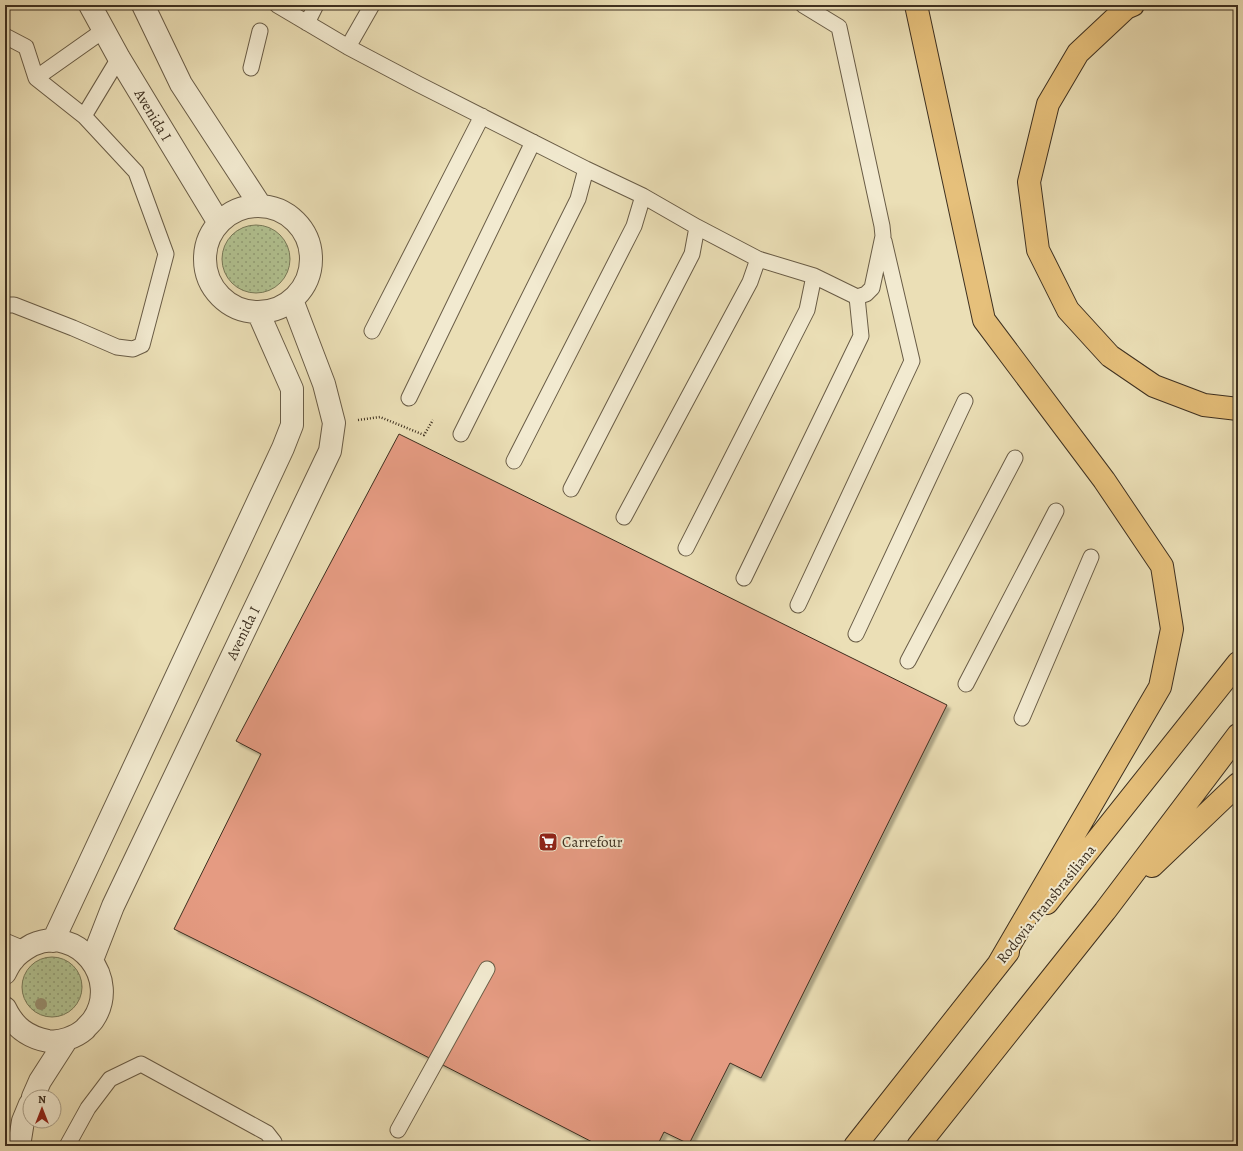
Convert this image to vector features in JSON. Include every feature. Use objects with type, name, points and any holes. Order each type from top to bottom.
[{"type":"highway","points":[[916,5],[984,320],[1104,480],[1162,566],[1172,629],[1160,687],[999,963]]},
{"type":"highway","points":[[1133,5],[1126,8],[1078,53],[1048,104],[1029,182],[1038,250],[1068,310],[1110,356],[1154,386],[1204,405],[1238,409]]},
{"type":"highway","name":"Rodovia Transbrasiliana","points":[[855,1146],[1238,663]]},
{"type":"highway","points":[[918,1146],[1105,911],[1238,735]]},
{"type":"highway","points":[[1105,911],[1238,784]]},
{"type":"street","name":"Avenida I","points":[[90,5],[119,58],[218,223]]},
{"type":"street","points":[[143,5],[181,84],[260,205]]},
{"type":"street","points":[[260,205],[278,209],[294,219],[305,233],[311,250],[311,269],[304,286],[292,300],[276,309],[258,312],[241,310],[226,302],[214,290],[207,276],[204,259],[207,242],[214,227],[218,223],[227,215],[242,208],[260,205]]},
{"type":"street","name":"Avenida I","points":[[92,960],[113,906],[330,451],[334,423],[324,384],[292,300]]},
{"type":"street","points":[[53,941],[283,448],[292,425],[292,388],[258,312]]},
{"type":"street","points":[[5,973],[13,960],[14,945],[53,941],[68,943],[81,950],[92,960],[100,974],[102,990],[100,1006],[93,1020],[81,1032],[67,1039],[51,1041],[35,1038],[21,1030],[7,1018]]},
{"type":"street","points":[[36,1089],[67,1039]]},
{"type":"street","points":[[19,1146],[22,1127]]},
{"type":"lane","points":[[277,5],[348,47],[586,169],[643,196],[697,227],[758,259],[814,276],[856,297],[866,294],[872,288],[883,236]]},
{"type":"lane","points":[[307,23],[316,5]]},
{"type":"lane","points":[[348,47],[372,5]]},
{"type":"lane","points":[[798,605],[912,361],[883,236],[839,27],[803,5]]},
{"type":"lane","points":[[36,78],[104,30]]},
{"type":"lane","points":[[250,68],[260,31]]},
{"type":"lane","points":[[5,36],[26,47],[36,78],[84,116],[136,172],[166,254],[142,345],[133,349],[117,347],[14,305],[5,305]]},
{"type":"lane","points":[[84,116],[119,58]]},
{"type":"lane","points":[[372,331],[482,116]]},
{"type":"lane","points":[[409,398],[533,142]]},
{"type":"lane","points":[[461,434],[578,199],[586,169]]},
{"type":"lane","points":[[514,461],[634,226],[643,196]]},
{"type":"lane","points":[[570,490],[692,254],[697,227]]},
{"type":"lane","points":[[624,517],[750,282],[758,259]]},
{"type":"lane","points":[[686,548],[807,310],[814,276]]},
{"type":"lane","points":[[744,578],[861,336],[856,297]]},
{"type":"lane","points":[[856,634],[965,402]]},
{"type":"lane","points":[[908,661],[1015,458]]},
{"type":"lane","points":[[966,684],[1056,511]]},
{"type":"lane","points":[[1022,718],[1091,557]]},
{"type":"lane","points":[[398,1130],[487,969]]},
{"type":"lane","points":[[67,1146],[88,1108],[110,1079],[141,1064],[267,1132],[274,1142],[272,1146]]},
{"type":"path","points":[[334,423],[380,417],[424,435],[433,420]]},
{"type":"green space","points":[[256,225],[269,228],[280,235],[287,246],[290,259],[287,272],[280,283],[269,290],[256,293],[243,290],[232,283],[225,272],[222,259],[225,246],[232,235],[243,228]]},
{"type":"green space","points":[[46,957],[58,957],[69,962],[77,970],[82,981],[80,999],[69,1012],[58,1017],[46,1017],[35,1012],[27,1004],[22,993],[22,981],[27,970],[35,962]]},
{"type":"building","name":"Carrefour","points":[[399,434],[947,705],[761,1078],[730,1063],[689,1144],[664,1132],[657,1146],[600,1146],[309,996],[174,929],[261,754],[236,741]]},
{"type":"place","name":"Carrefour","points":[[548,842]]}]
